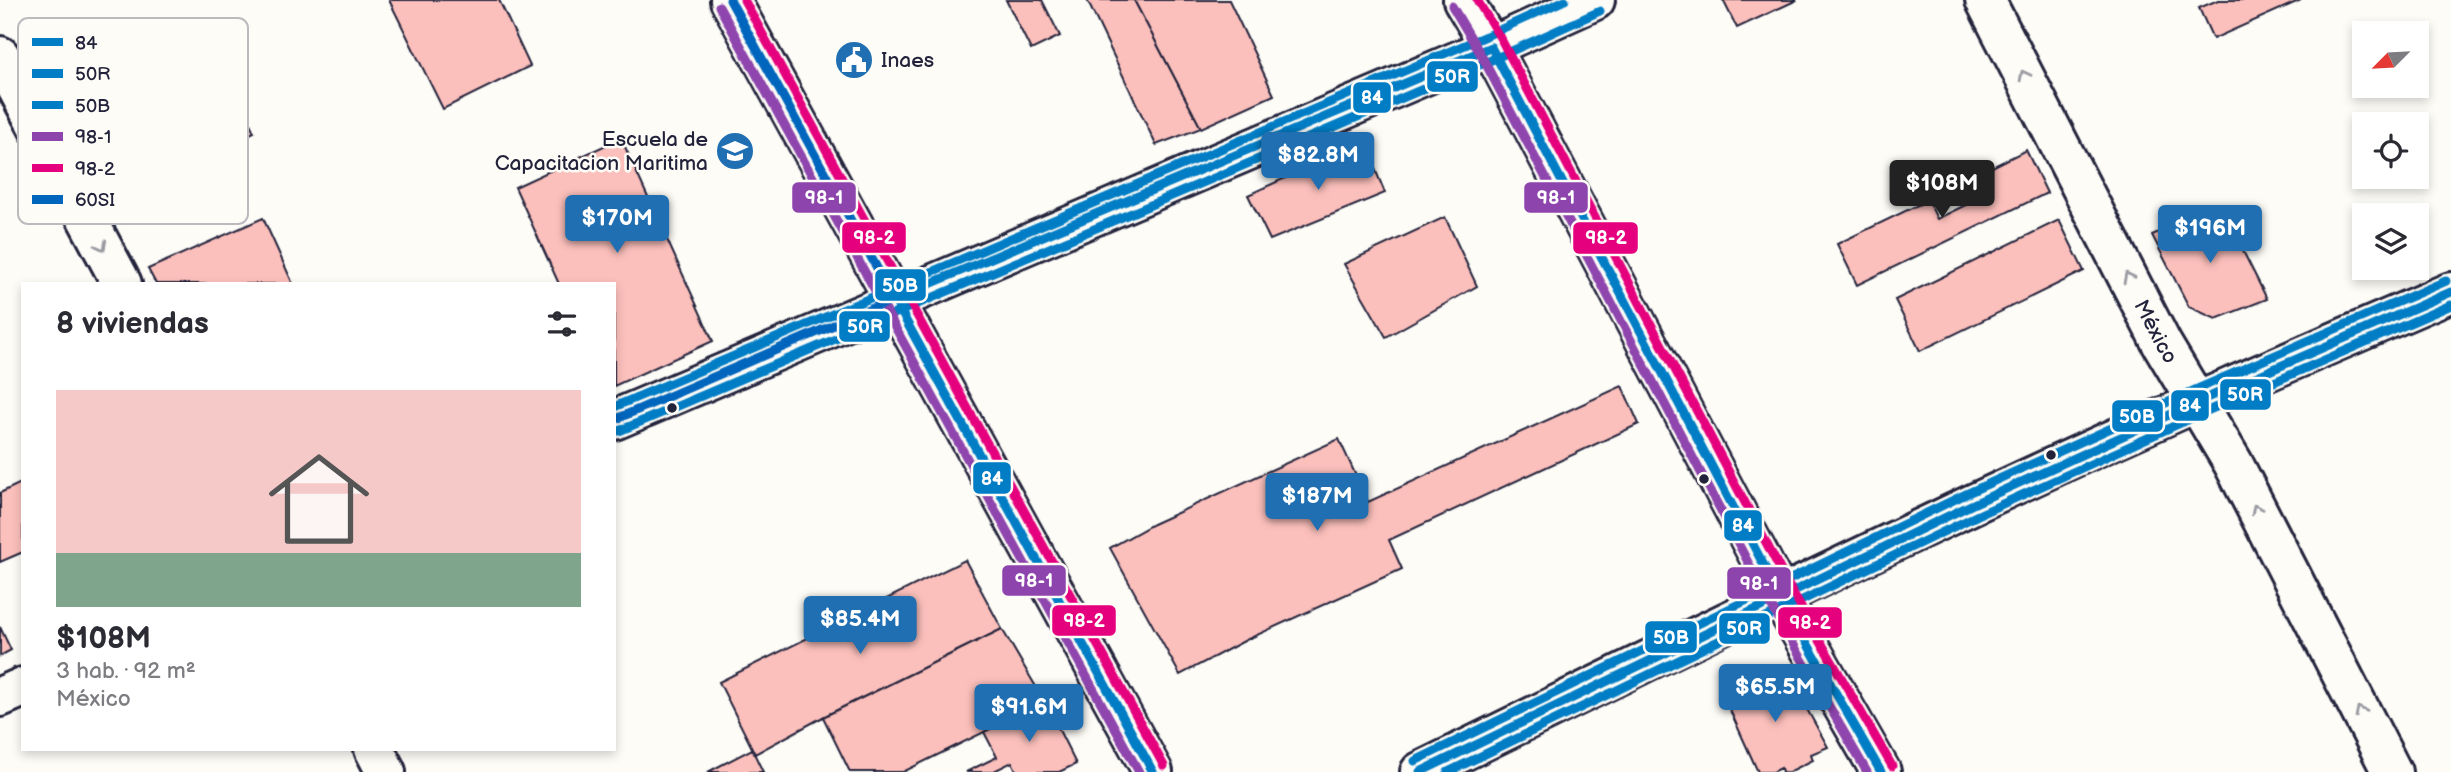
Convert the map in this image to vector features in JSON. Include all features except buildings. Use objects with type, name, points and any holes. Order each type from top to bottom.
[{"type":"street","points":[[730,0],[1153,772]]},
{"type":"street","points":[[1463,0],[1491,47],[1780,596],[1881,772]]},
{"type":"street","points":[[616,420],[894,299],[1491,47],[1595,0]]},
{"type":"street","name":"México","points":[[1985,0],[2162,344],[2233,463],[2392,772]]},
{"type":"street","points":[[0,56],[18,90]]},
{"type":"street","points":[[90,224],[121,282]]},
{"type":"street","points":[[1420,772],[1780,596],[2197,401],[2451,292]]},
{"type":"street","points":[[0,697],[21,688]]},
{"type":"street","points":[[375,751],[386,772]]},
{"type":"transit line","name":"60SI","points":[[616,419],[894,299],[730,0]]},
{"type":"transit line","name":"98-2","points":[[744,0],[1164,766]]},
{"type":"transit line","name":"98-2","points":[[1477,0],[1502,41],[1791,590],[1892,766]]},
{"type":"transit line","name":"50B","points":[[616,406],[1565,0]]},
{"type":"transit line","name":"98-1","points":[[719,6],[1139,772]]},
{"type":"transit line","name":"98-1","points":[[1452,6],[1480,53],[1769,602],[1867,772]]},
{"type":"transit line","name":"50R","points":[[619,431],[1496,58],[1600,11]]},
{"type":"transit line","name":"84","points":[[1153,772],[894,299],[1491,47],[1780,596],[1881,772]]},
{"type":"transit line","name":"50B","points":[[1415,761],[1968,493],[2197,389],[2446,281]]},
{"type":"transit line","name":"84","points":[[1420,772],[1973,504],[2202,400],[2451,292]]},
{"type":"transit line","name":"50R","points":[[1448,772],[1978,515],[2207,411],[2451,305]]},
{"type":"place","name":"Inaes","points":[[854,60]]},
{"type":"place","name":"Escuela de Capacitacion Maritima","points":[[735,151]]}]
